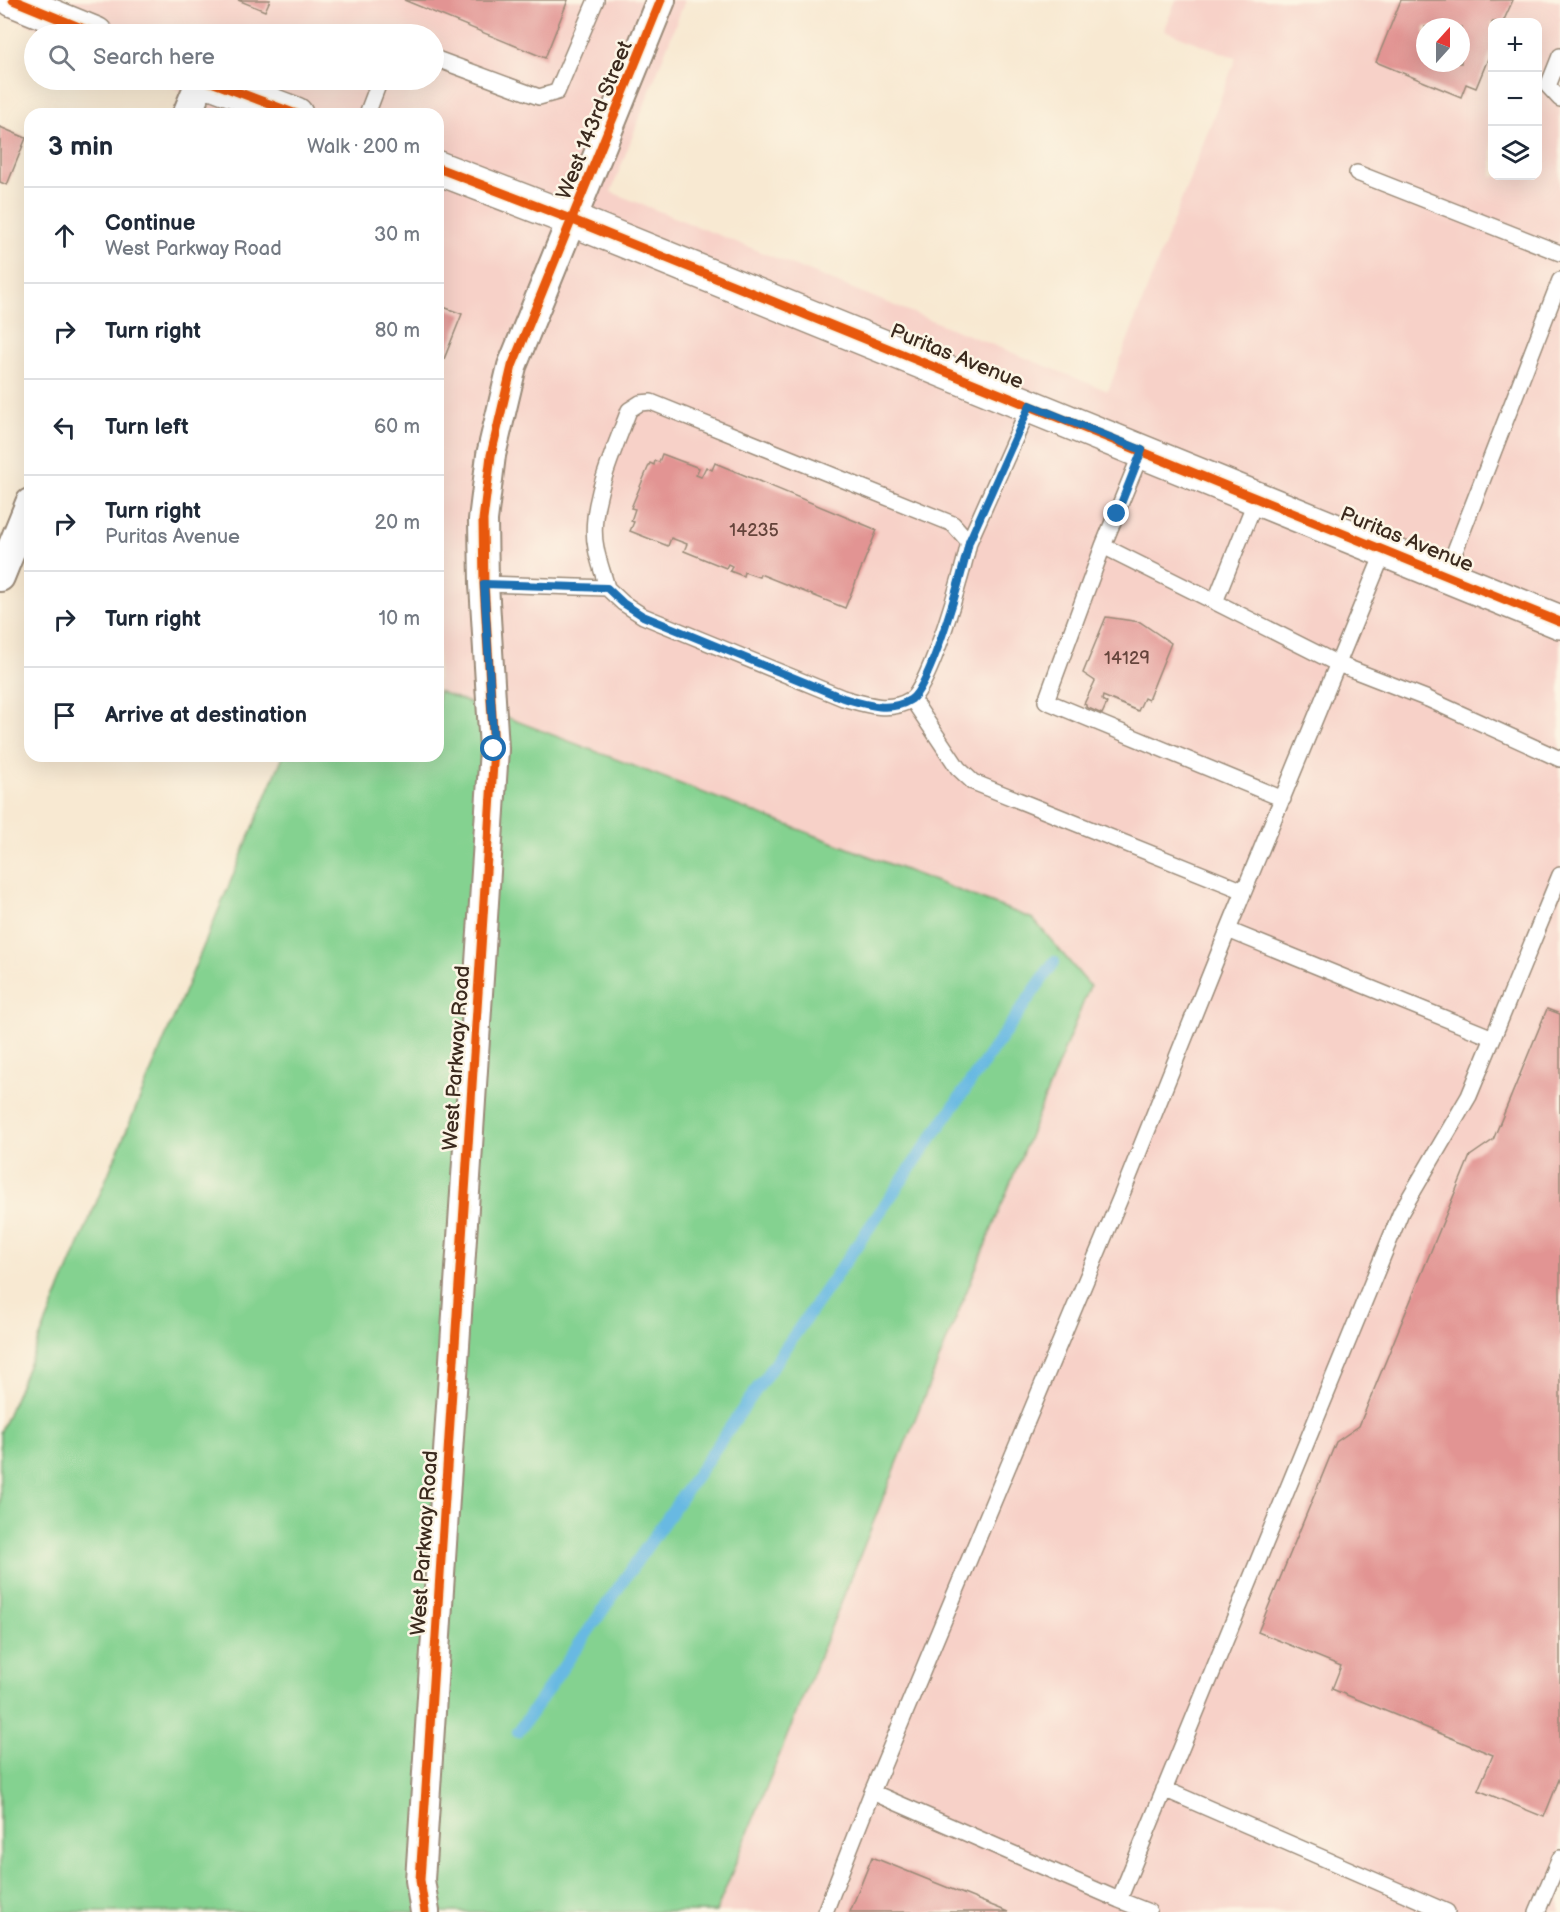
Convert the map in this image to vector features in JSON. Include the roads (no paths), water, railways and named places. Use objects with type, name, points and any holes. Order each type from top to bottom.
[{"type":"street","name":"West 143rd Street","points":[[573,220],[661,0]]},
{"type":"street","points":[[28,3],[74,24]]},
{"type":"street","points":[[189,108],[197,90]]},
{"type":"street","points":[[232,90],[280,108]]},
{"type":"street","name":"Puritas Avenue","points":[[444,170],[573,220],[1560,621]]},
{"type":"street","name":"West Parkway Road","points":[[425,1912],[420,1880],[494,749],[484,584],[483,520],[490,455],[512,366],[573,220]]},
{"type":"street","points":[[0,577],[24,518]]},
{"type":"lane","points":[[444,62],[539,98],[557,92],[596,0]]},
{"type":"lane","points":[[1560,56],[1548,86],[1560,99]]},
{"type":"lane","points":[[369,108],[376,90]]},
{"type":"lane","points":[[1357,173],[1560,253]]},
{"type":"lane","points":[[1446,574],[1560,280]]},
{"type":"lane","points":[[969,542],[953,524],[651,402],[640,403],[629,410],[604,480],[595,516],[595,546],[607,588],[623,603],[643,616],[843,698],[870,706],[895,707],[912,699],[927,676],[965,565],[969,542],[1030,405]]},
{"type":"lane","points":[[1142,450],[1103,546],[1046,701],[1283,799]]},
{"type":"lane","points":[[1215,602],[1257,497]]},
{"type":"lane","points":[[1103,546],[1338,664],[1428,699],[1560,759]]},
{"type":"lane","points":[[825,1912],[872,1792],[1122,1194],[1227,930],[1385,549]]},
{"type":"lane","points":[[484,584],[607,588]]},
{"type":"lane","points":[[912,699],[958,768],[973,782],[1244,891]]},
{"type":"lane","points":[[1119,1900],[1401,1212],[1469,1096],[1560,875]]},
{"type":"lane","points":[[1227,930],[1493,1038]]},
{"type":"lane","points":[[1164,1789],[1447,1912]]},
{"type":"lane","points":[[872,1792],[1149,1912]]},
{"type":"lane","points":[[1537,1912],[1560,1858]]},
{"type":"waterway","points":[[518,1732],[1054,962]]}]
